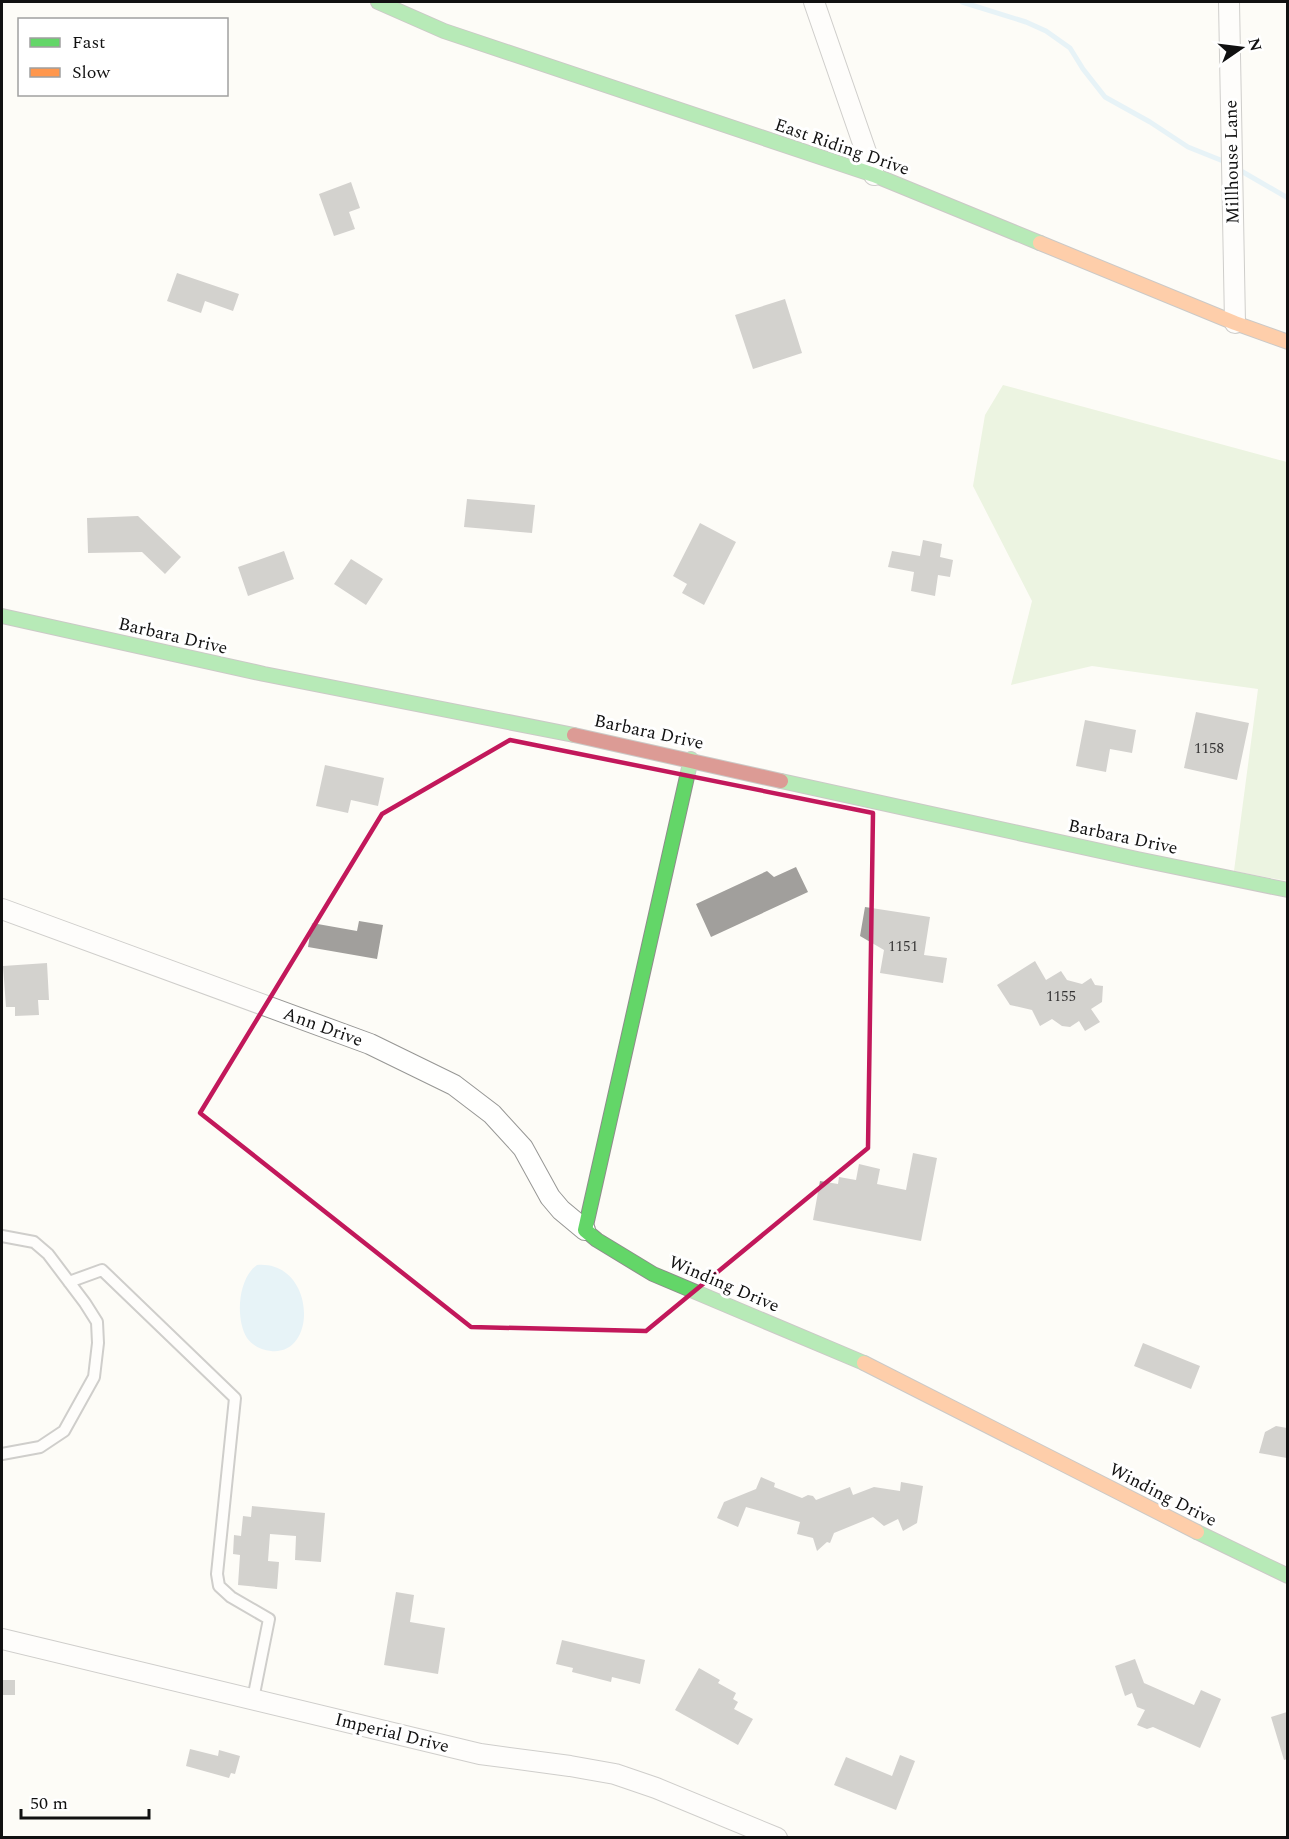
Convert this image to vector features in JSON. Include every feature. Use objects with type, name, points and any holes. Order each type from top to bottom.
[{"type":"street","name":"East Riding Drive","points":[[378,2],[444,31],[874,175],[1235,323],[1287,342]]},
{"type":"street","points":[[814,2],[874,175]]},
{"type":"street","name":"Millhouse Lane","points":[[1229,2],[1235,323]]},
{"type":"street","name":"Barbara Drive","points":[[2,616],[264,674],[540,727],[691,759],[1137,859],[1287,890]]},
{"type":"street","points":[[585,1230],[691,759]]},
{"type":"street","name":"Ann Drive","points":[[2,909],[370,1044],[454,1085],[492,1114],[523,1149],[550,1197],[561,1210],[585,1230]]},
{"type":"street","name":"Winding Drive","points":[[585,1230],[597,1240],[653,1274],[871,1366],[1185,1527],[1287,1576]]},
{"type":"street","name":"Imperial Drive","points":[[2,1639],[480,1754],[615,1774],[656,1788],[777,1838]]},
{"type":"lane","points":[[2,1236],[34,1242],[48,1254],[97,1322],[98,1343],[94,1377],[64,1431],[40,1447],[2,1454]]},
{"type":"lane","points":[[69,1282],[102,1270],[236,1398],[217,1574],[219,1586],[231,1597],[269,1619],[253,1699]]},
{"type":"highlighted area","points":[[510,740],[873,813],[868,1148],[646,1331],[471,1327],[200,1113],[382,814]]},
{"type":"green space","points":[[1003,385],[1287,462],[1287,881],[1234,871],[1258,689],[1092,666],[1011,685],[1032,601],[973,486],[985,415]]},
{"type":"water","points":[[257,1265],[276,1267],[290,1277],[300,1291],[304,1308],[303,1325],[297,1339],[287,1349],[271,1351],[261,1349],[249,1341],[243,1330],[240,1310],[242,1289],[251,1271]]},
{"type":"building","points":[[351,182],[360,208],[349,212],[355,229],[334,236],[319,194]]},
{"type":"building","points":[[177,273],[239,294],[233,311],[205,301],[201,313],[167,301]]},
{"type":"building","points":[[785,299],[802,353],[753,369],[735,315]]},
{"type":"building","points":[[467,499],[535,505],[532,533],[464,527]]},
{"type":"building","points":[[138,516],[181,557],[165,574],[142,552],[88,553],[87,518]]},
{"type":"building","points":[[700,523],[736,542],[704,605],[682,593],[687,584],[673,576]]},
{"type":"building","points":[[923,540],[942,544],[940,557],[953,560],[950,577],[938,575],[935,596],[911,591],[914,572],[888,567],[892,551],[920,556]]},
{"type":"building","points":[[284,551],[294,579],[248,596],[238,567]]},
{"type":"building","points":[[351,559],[383,579],[366,605],[334,584]]},
{"type":"building","points":[[1196,712],[1249,723],[1237,780],[1184,768]]},
{"type":"building","points":[[1085,720],[1136,730],[1132,753],[1110,749],[1106,772],[1076,766]]},
{"type":"building","points":[[325,765],[384,778],[378,806],[351,800],[348,813],[316,806]]},
{"type":"building","points":[[796,867],[808,892],[711,937],[696,904],[767,871],[774,877]]},
{"type":"building","points":[[865,907],[930,917],[924,955],[947,958],[943,983],[880,973],[884,950],[860,936]]},
{"type":"building","points":[[359,921],[383,925],[377,959],[308,947],[312,923],[357,931]]},
{"type":"building","points":[[1035,961],[1046,980],[1061,971],[1067,980],[1082,984],[1091,978],[1095,985],[1103,986],[1102,1002],[1091,1009],[1100,1022],[1085,1031],[1079,1021],[1070,1027],[1062,1026],[1052,1019],[1040,1026],[1032,1010],[1010,1005],[997,985]]},
{"type":"building","points":[[47,963],[49,1000],[38,1000],[39,1015],[15,1016],[15,1007],[6,1007],[3,966]]},
{"type":"building","points":[[913,1153],[937,1158],[921,1241],[813,1220],[820,1181],[838,1184],[839,1177],[856,1180],[859,1164],[880,1169],[877,1184],[906,1190]]},
{"type":"building","points":[[1143,1343],[1200,1366],[1191,1389],[1134,1366]]},
{"type":"building","points":[[1276,1426],[1287,1428],[1287,1458],[1259,1453],[1265,1432]]},
{"type":"building","points":[[761,1477],[775,1483],[774,1487],[802,1498],[808,1495],[813,1496],[816,1500],[850,1487],[853,1495],[874,1487],[900,1491],[901,1482],[923,1486],[917,1523],[903,1531],[898,1519],[884,1526],[873,1517],[834,1533],[830,1543],[827,1542],[817,1551],[813,1538],[797,1534],[800,1522],[746,1507],[738,1527],[717,1518],[724,1502],[756,1489]]},
{"type":"building","points":[[252,1506],[325,1513],[321,1562],[295,1560],[296,1536],[270,1534],[268,1561],[279,1562],[277,1589],[238,1585],[240,1555],[233,1554],[234,1535],[241,1536],[243,1516],[251,1517]]},
{"type":"building","points":[[396,1592],[414,1595],[410,1622],[445,1628],[438,1674],[384,1665]]},
{"type":"building","points":[[562,1640],[645,1660],[640,1684],[612,1677],[611,1682],[572,1672],[573,1668],[556,1664]]},
{"type":"building","points":[[1135,1659],[1144,1683],[1194,1705],[1201,1690],[1221,1699],[1200,1748],[1153,1727],[1147,1729],[1137,1725],[1145,1710],[1137,1707],[1132,1693],[1125,1696],[1115,1666]]},
{"type":"building","points":[[699,1668],[720,1680],[718,1683],[736,1693],[733,1699],[738,1702],[734,1709],[753,1719],[738,1745],[675,1710]]},
{"type":"building","points":[[2,1680],[15,1680],[15,1695],[2,1695]]},
{"type":"building","points":[[1287,1712],[1287,1759],[1284,1760],[1271,1717]]},
{"type":"building","points":[[190,1749],[218,1756],[219,1750],[240,1756],[235,1774],[231,1773],[229,1778],[186,1766]]},
{"type":"building","points":[[900,1755],[915,1761],[896,1810],[834,1785],[846,1757],[892,1776]]},
{"type":"waterway","points":[[962,2],[1026,22],[1046,31],[1070,48],[1105,97],[1150,122],[1188,147],[1228,163]]},
{"type":"waterway","points":[[1236,168],[1288,198]]},
{"type":"traffic: fast","points":[[378,2],[444,31],[874,175],[1040,243]]},
{"type":"traffic: fast","points":[[2,616],[264,674],[574,735]]},
{"type":"traffic: fast","points":[[691,759],[585,1230],[597,1240],[653,1274],[864,1363]]},
{"type":"traffic: fast","points":[[781,781],[1288,890]]},
{"type":"traffic: fast","points":[[1197,1532],[1288,1576]]},
{"type":"traffic: slow","points":[[1040,243],[1235,323],[1288,342]]},
{"type":"traffic: slow","points":[[864,1363],[1197,1532]]},
{"type":"traffic: jam","points":[[574,735],[781,781]]}]
